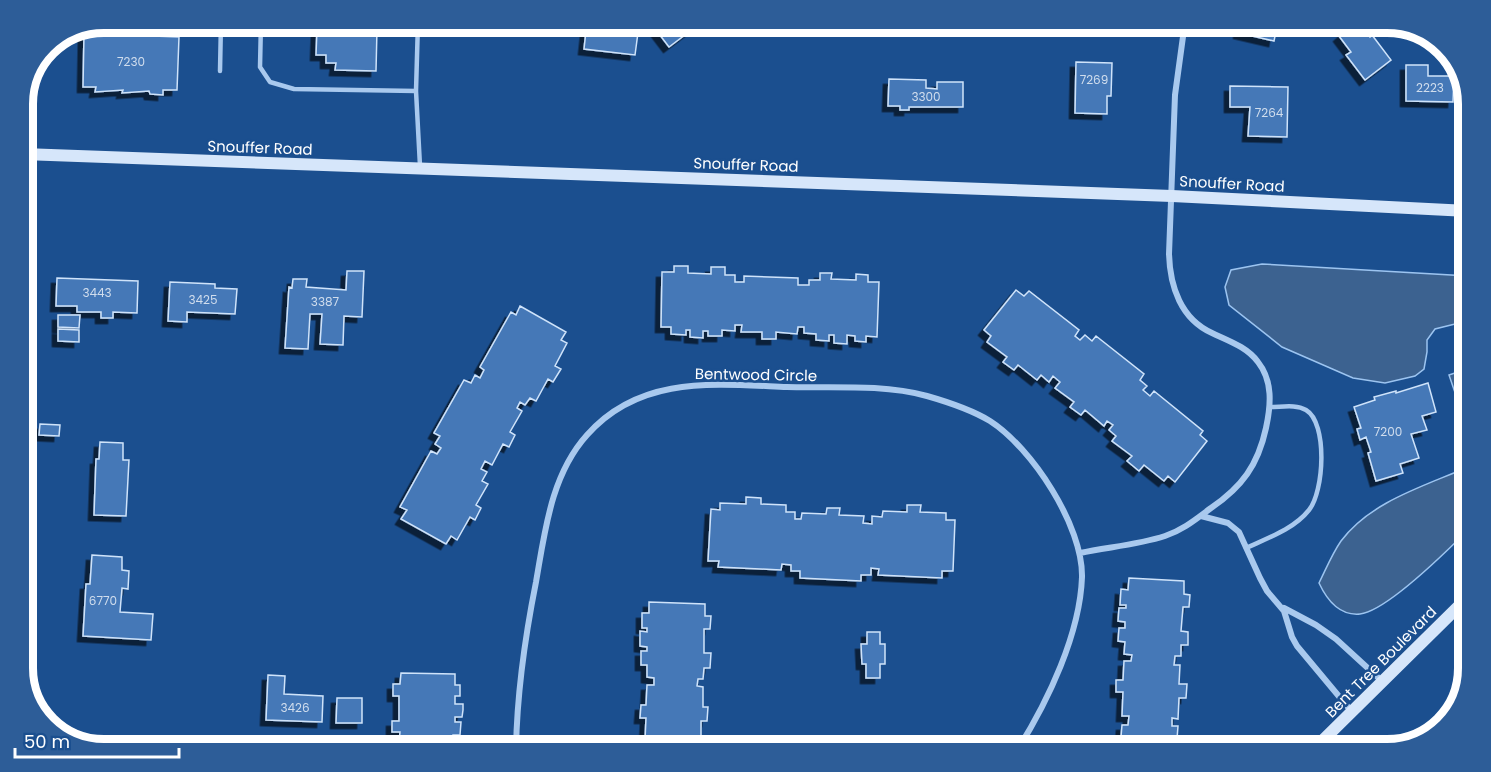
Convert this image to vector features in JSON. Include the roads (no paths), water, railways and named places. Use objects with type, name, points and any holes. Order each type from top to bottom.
[{"type":"main road","name":"Snouffer Road","points":[[33,154],[1172,196],[1458,210]]},
{"type":"main road","name":"Bent Tree Boulevard","points":[[1325,739],[1458,607]]},
{"type":"street","points":[[1024,739],[1047,694],[1067,647],[1080,592],[1082,573],[1080,553],[1165,536],[1187,526],[1235,490],[1249,471],[1261,444],[1270,407],[1267,379],[1257,360],[1240,346],[1194,323],[1178,300],[1170,265],[1175,95],[1183,33]]},
{"type":"street","name":"Bentwood Circle","points":[[517,739],[520,681],[529,616],[546,525],[559,479],[571,456],[601,420],[634,398],[674,388],[722,384],[902,392],[945,402],[990,421],[1031,458],[1060,506],[1080,553]]},
{"type":"street","points":[[1201,516],[1222,520],[1233,525],[1239,532],[1267,591],[1279,604],[1336,639],[1383,682]]},
{"type":"street","points":[[1279,604],[1284,611],[1297,646],[1352,712]]},
{"type":"lane","points":[[220,71],[221,33]]},
{"type":"lane","points":[[261,33],[260,67],[270,82],[294,89],[416,91]]},
{"type":"lane","points":[[418,33],[416,91],[420,168]]},
{"type":"lane","points":[[1246,548],[1297,521],[1312,506],[1318,490],[1321,444],[1317,420],[1301,408],[1270,407]]},
{"type":"water","points":[[1262,264],[1458,275],[1458,325],[1435,329],[1427,340],[1424,369],[1415,376],[1385,383],[1353,378],[1282,347],[1229,305],[1225,287],[1231,270]]},
{"type":"water","points":[[1458,372],[1458,401],[1449,375]]},
{"type":"water","points":[[1458,471],[1458,540],[1416,579],[1372,610],[1352,614],[1334,605],[1319,583],[1341,541],[1367,515],[1417,488]]}]
